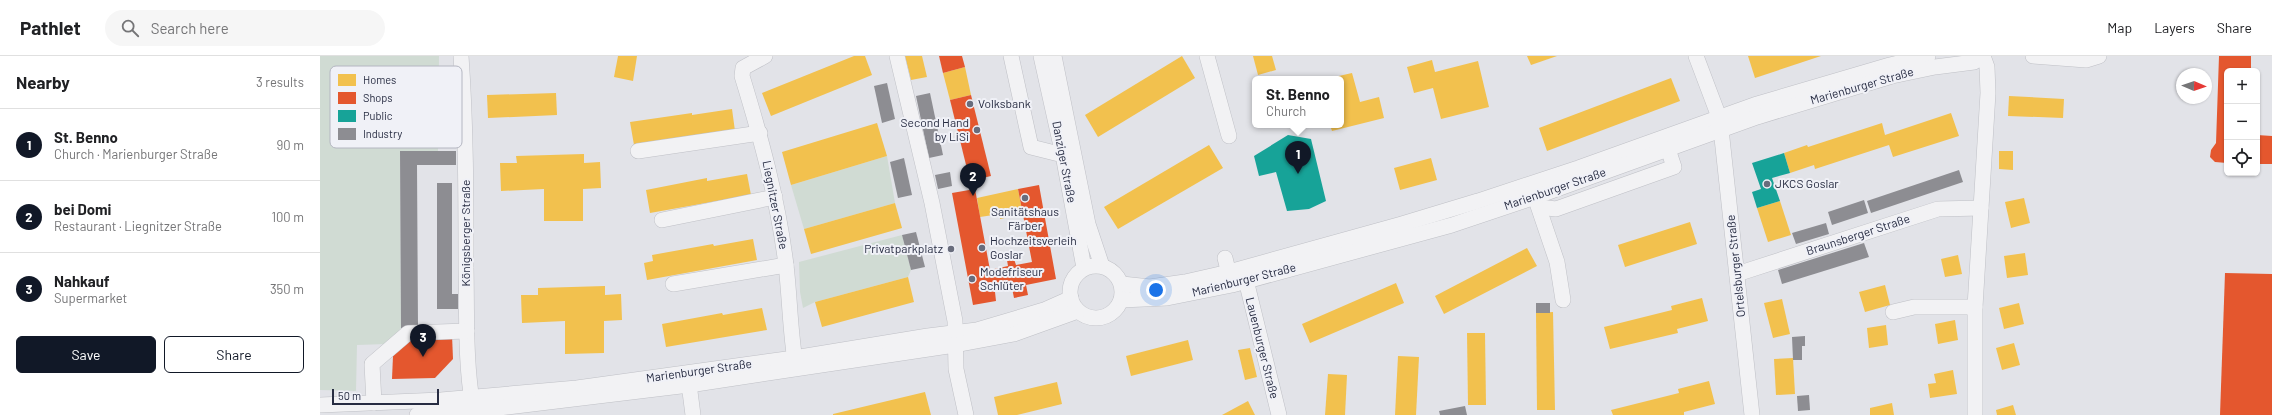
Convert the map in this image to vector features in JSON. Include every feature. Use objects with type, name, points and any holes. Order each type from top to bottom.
[{"type":"street","name":"Königsberger Straße","points":[[461,56],[461,66]]},
{"type":"street","name":"Liegnitzer Straße","points":[[765,56],[743,68],[742,76],[760,133],[775,197],[786,265],[795,364]]},
{"type":"street","points":[[897,56],[931,195],[955,321],[956,369],[966,415]]},
{"type":"street","points":[[1011,56],[1031,147],[1063,155]]},
{"type":"street","name":"Danziger Straße","points":[[1041,56],[1063,155],[1084,268]]},
{"type":"street","name":"Danziger Straße","points":[[1054,56],[1088,224],[1102,266]]},
{"type":"street","points":[[1207,56],[1228,136]]},
{"type":"street","name":"Ortelsburger Straße","points":[[1696,56],[1720,123],[1752,415]]},
{"type":"street","name":"Marienburger Straße","points":[[1534,196],[1720,123],[1890,66],[1928,56]]},
{"type":"street","points":[[1975,415],[1975,307],[1988,93],[1987,67],[1983,56]]},
{"type":"street","name":"Marienburger Straße","points":[[1890,66],[1935,67],[1974,62],[1983,56]]},
{"type":"street","points":[[2033,56],[2086,60],[2099,56]]},
{"type":"street","name":"Königsberger Straße","points":[[462,80],[466,175],[467,331],[473,408]]},
{"type":"street","name":"Marienburger Straße","points":[[1122,284],[1166,286],[1235,273],[1452,224],[1668,149],[1720,123]]},
{"type":"street","points":[[638,151],[760,133]]},
{"type":"street","points":[[1534,196],[1558,266],[1563,300]]},
{"type":"street","points":[[662,220],[775,197]]},
{"type":"street","name":"Braunsberger Straße","points":[[1737,274],[1938,209],[1982,208]]},
{"type":"street","points":[[673,284],[786,265]]},
{"type":"street","points":[[1102,266],[1114,273],[1122,284],[1121,300],[1118,307],[1106,317],[1091,318],[1074,304],[1073,281],[1084,268],[1102,266]]},
{"type":"street","name":"Marienburger Straße","points":[[1121,300],[1167,298],[1235,273]]},
{"type":"street","name":"Lauenburger Straße","points":[[1235,273],[1278,415]]},
{"type":"street","name":"Marienburger Straße","points":[[417,415],[795,364],[955,339],[977,330],[1044,310],[1074,304]]},
{"type":"street","points":[[1893,312],[1914,307],[1975,307]]},
{"type":"street","points":[[374,403],[372,364],[408,333],[467,331]]},
{"type":"street","points":[[688,379],[692,415]]},
{"type":"street","name":"Marienburger Straße","points":[[320,405],[374,403],[473,408]]},
{"type":"shaded area","points":[[320,56],[439,56],[439,66],[330,66],[330,148],[438,148],[438,151],[400,152],[401,328],[387,344],[357,345],[356,391],[320,390]]},
{"type":"shaded area","points":[[887,156],[895,203],[804,229],[791,185]]},
{"type":"shaded area","points":[[902,235],[911,270],[908,277],[815,302],[803,308],[800,292],[799,262]]},
{"type":"building: Homes","points":[[618,56],[637,56],[633,81],[614,77]]},
{"type":"building: Homes","points":[[854,56],[865,56],[872,75],[771,116],[762,93]]},
{"type":"building: Homes","points":[[905,56],[922,56],[927,77],[911,80]]},
{"type":"building: Homes","points":[[1182,56],[1195,78],[1098,137],[1085,115]]},
{"type":"building: Homes","points":[[1253,56],[1272,56],[1276,70],[1258,75]]},
{"type":"building: Homes","points":[[1527,56],[1557,56],[1531,65]]},
{"type":"building: Homes","points":[[1748,56],[1821,56],[1755,78]]},
{"type":"building: Homes","points":[[1432,60],[1435,72],[1478,61],[1489,107],[1441,119],[1433,88],[1414,93],[1407,67]]},
{"type":"building: Homes","points":[[965,67],[971,95],[950,100],[943,73]]},
{"type":"building: Homes","points":[[1352,73],[1360,102],[1379,97],[1384,118],[1344,128],[1344,76],[1339,76]]},
{"type":"building: Homes","points":[[1671,78],[1680,101],[1547,151],[1539,128]]},
{"type":"building: Homes","points":[[556,93],[557,115],[488,118],[487,95]]},
{"type":"building: Homes","points":[[2009,96],[2064,99],[2063,118],[2008,116]]},
{"type":"building: Homes","points":[[732,109],[735,131],[634,145],[630,122]]},
{"type":"building: Homes","points":[[1951,113],[1959,136],[1893,157],[1889,145],[1815,169],[1814,165],[1790,173],[1784,153],[1807,145],[1808,147],[1882,123],[1885,135]]},
{"type":"building: Homes","points":[[877,123],[887,156],[791,185],[782,152]]},
{"type":"building: Homes","points":[[1331,128],[1344,128],[1332,131]]},
{"type":"building: Homes","points":[[1209,145],[1223,168],[1118,229],[1104,207]]},
{"type":"building: Homes","points":[[1999,151],[2013,151],[2013,170],[1999,169]]},
{"type":"building: Homes","points":[[584,154],[584,163],[600,162],[601,188],[583,189],[583,221],[544,221],[544,189],[501,191],[500,163],[517,163],[516,156]]},
{"type":"building: Homes","points":[[1431,158],[1437,180],[1400,190],[1394,168]]},
{"type":"building: Homes","points":[[747,174],[751,195],[650,213],[646,190],[707,178],[707,181]]},
{"type":"building: Homes","points":[[1018,189],[1022,210],[1008,212],[1009,217],[1000,219],[1000,214],[980,217],[977,198]]},
{"type":"building: Homes","points":[[2024,198],[2030,223],[2011,228],[2005,202]]},
{"type":"building: Homes","points":[[1780,201],[1791,235],[1768,242],[1757,208]]},
{"type":"building: Homes","points":[[895,203],[902,228],[811,254],[804,229]]},
{"type":"building: Homes","points":[[1690,222],[1697,244],[1625,267],[1618,245]]},
{"type":"building: Homes","points":[[753,239],[757,260],[647,280],[644,263],[653,261],[652,255],[713,244],[714,246]]},
{"type":"building: Homes","points":[[1527,248],[1537,266],[1444,314],[1435,296]]},
{"type":"building: Homes","points":[[2025,253],[2028,275],[2007,278],[2004,256]]},
{"type":"building: Homes","points":[[1958,255],[1962,274],[1945,277],[1941,259]]},
{"type":"building: Homes","points":[[908,277],[914,302],[822,327],[815,302]]},
{"type":"building: Homes","points":[[1396,283],[1404,303],[1310,343],[1302,324]]},
{"type":"building: Homes","points":[[1885,285],[1890,305],[1865,312],[1859,292]]},
{"type":"building: Homes","points":[[605,286],[605,295],[621,294],[622,320],[604,321],[604,353],[565,354],[565,321],[522,323],[521,295],[538,295],[538,288]]},
{"type":"building: Homes","points":[[1702,298],[1708,321],[1677,329],[1678,333],[1610,349],[1604,327],[1672,310],[1671,306]]},
{"type":"building: Homes","points":[[1782,299],[1790,334],[1773,338],[1764,303]]},
{"type":"building: Homes","points":[[2019,303],[2024,324],[2004,329],[1999,308]]},
{"type":"building: Homes","points":[[762,308],[767,330],[666,347],[662,324],[722,313],[723,315]]},
{"type":"building: Homes","points":[[1553,312],[1555,410],[1537,410],[1536,313]]},
{"type":"building: Homes","points":[[1955,320],[1958,340],[1938,344],[1935,324]]},
{"type":"building: Homes","points":[[1886,325],[1888,345],[1869,348],[1867,328]]},
{"type":"building: Homes","points":[[1467,333],[1485,333],[1486,405],[1468,405]]},
{"type":"building: Homes","points":[[1188,340],[1193,360],[1131,376],[1126,356]]},
{"type":"building: Homes","points":[[2014,343],[2020,365],[2002,370],[1996,348]]},
{"type":"building: Homes","points":[[1250,348],[1257,377],[1245,380],[1238,350]]},
{"type":"building: Homes","points":[[1398,356],[1419,357],[1416,415],[1395,415]]},
{"type":"building: Homes","points":[[1793,358],[1795,394],[1776,395],[1774,359]]},
{"type":"building: Homes","points":[[1953,370],[1957,394],[1930,398],[1928,384],[1936,383],[1934,374]]},
{"type":"building: Homes","points":[[1328,374],[1347,375],[1345,415],[1325,415]]},
{"type":"building: Homes","points":[[1709,381],[1715,404],[1684,412],[1684,415],[1613,415],[1611,410],[1679,393],[1678,389]]},
{"type":"building: Homes","points":[[1057,382],[1062,404],[1017,415],[998,415],[994,397]]},
{"type":"building: Homes","points":[[925,392],[931,415],[833,415],[833,414]]},
{"type":"building: Homes","points":[[1248,401],[1255,415],[1222,415]]},
{"type":"building: Homes","points":[[1892,403],[1894,415],[1870,415],[1870,408]]},
{"type":"building: Homes","points":[[2013,405],[2016,415],[1997,415],[1996,410]]},
{"type":"building: Shops","points":[[939,56],[962,56],[965,67],[943,73]]},
{"type":"building: Shops","points":[[2219,56],[2251,56],[2251,68],[2224,68],[2224,163],[2215,162],[2210,157],[2211,150],[2216,143]]},
{"type":"building: Shops","points":[[971,95],[991,176],[970,181],[950,100]]},
{"type":"building: Shops","points":[[2260,135],[2272,136],[2272,164],[2260,164]]},
{"type":"building: Shops","points":[[1039,185],[1056,279],[1026,285],[1028,295],[1014,298],[1012,288],[995,292],[996,301],[973,305],[952,193],[975,189],[990,270],[1008,266],[1007,260],[1014,259],[1016,265],[1032,262],[1018,189]]},
{"type":"building: Shops","points":[[2225,273],[2272,274],[2272,415],[2220,415]]},
{"type":"building: Shops","points":[[452,335],[453,359],[435,378],[392,379],[393,356],[410,337]]},
{"type":"building: Public","points":[[1288,135],[1311,139],[1326,201],[1309,209],[1287,211],[1276,172],[1259,176],[1254,156]]},
{"type":"building: Public","name":"JKCS Goslar","points":[[1784,153],[1790,173],[1772,178],[1780,201],[1757,208],[1752,192],[1761,189],[1752,163]]},
{"type":"building: Industry","points":[[887,83],[895,119],[882,123],[874,86]]},
{"type":"building: Industry","points":[[930,93],[943,155],[929,158],[916,96]]},
{"type":"building: Industry","points":[[400,151],[456,151],[456,165],[417,165],[418,328],[401,328]]},
{"type":"building: Industry","points":[[904,158],[912,195],[898,198],[890,162]]},
{"type":"building: Industry","points":[[1959,170],[1963,182],[1871,213],[1867,201]]},
{"type":"building: Industry","points":[[950,172],[952,186],[938,189],[935,175]]},
{"type":"building: Industry","points":[[437,183],[452,183],[452,294],[458,294],[458,309],[437,309]]},
{"type":"building: Industry","points":[[1864,200],[1868,213],[1832,225],[1828,212]]},
{"type":"building: Industry","points":[[1826,223],[1829,234],[1796,244],[1792,233]]},
{"type":"building: Industry","points":[[916,232],[925,267],[911,270],[902,235]]},
{"type":"building: Industry","points":[[1864,243],[1869,257],[1782,284],[1778,270]]},
{"type":"building: Industry","points":[[1536,303],[1550,303],[1550,313],[1536,313]]},
{"type":"building: Industry","points":[[1805,336],[1805,346],[1802,346],[1802,360],[1793,360],[1792,337]]},
{"type":"building: Industry","points":[[1809,395],[1810,410],[1798,411],[1797,396]]},
{"type":"building: Industry","points":[[1465,406],[1467,415],[1440,415],[1439,411]]},
{"type":"place","name":"Volksbank","points":[[970,104]]},
{"type":"place","name":"Second Hand by LiSi","points":[[977,130]]},
{"type":"place","name":"St. Benno","points":[[1298,174]]},
{"type":"place","name":"JKCS Goslar","points":[[1767,184]]},
{"type":"place","name":"bei Domi","points":[[973,196]]},
{"type":"place","name":"Sanitätshaus Färber","points":[[1025,198]]},
{"type":"place","name":"Hochzeitsverleih Goslar","points":[[982,248]]},
{"type":"place","name":"Privatparkplatz","points":[[951,249]]},
{"type":"place","name":"Modefriseur Schlüter","points":[[972,279]]},
{"type":"place","name":"Nahkauf","points":[[423,357]]}]
